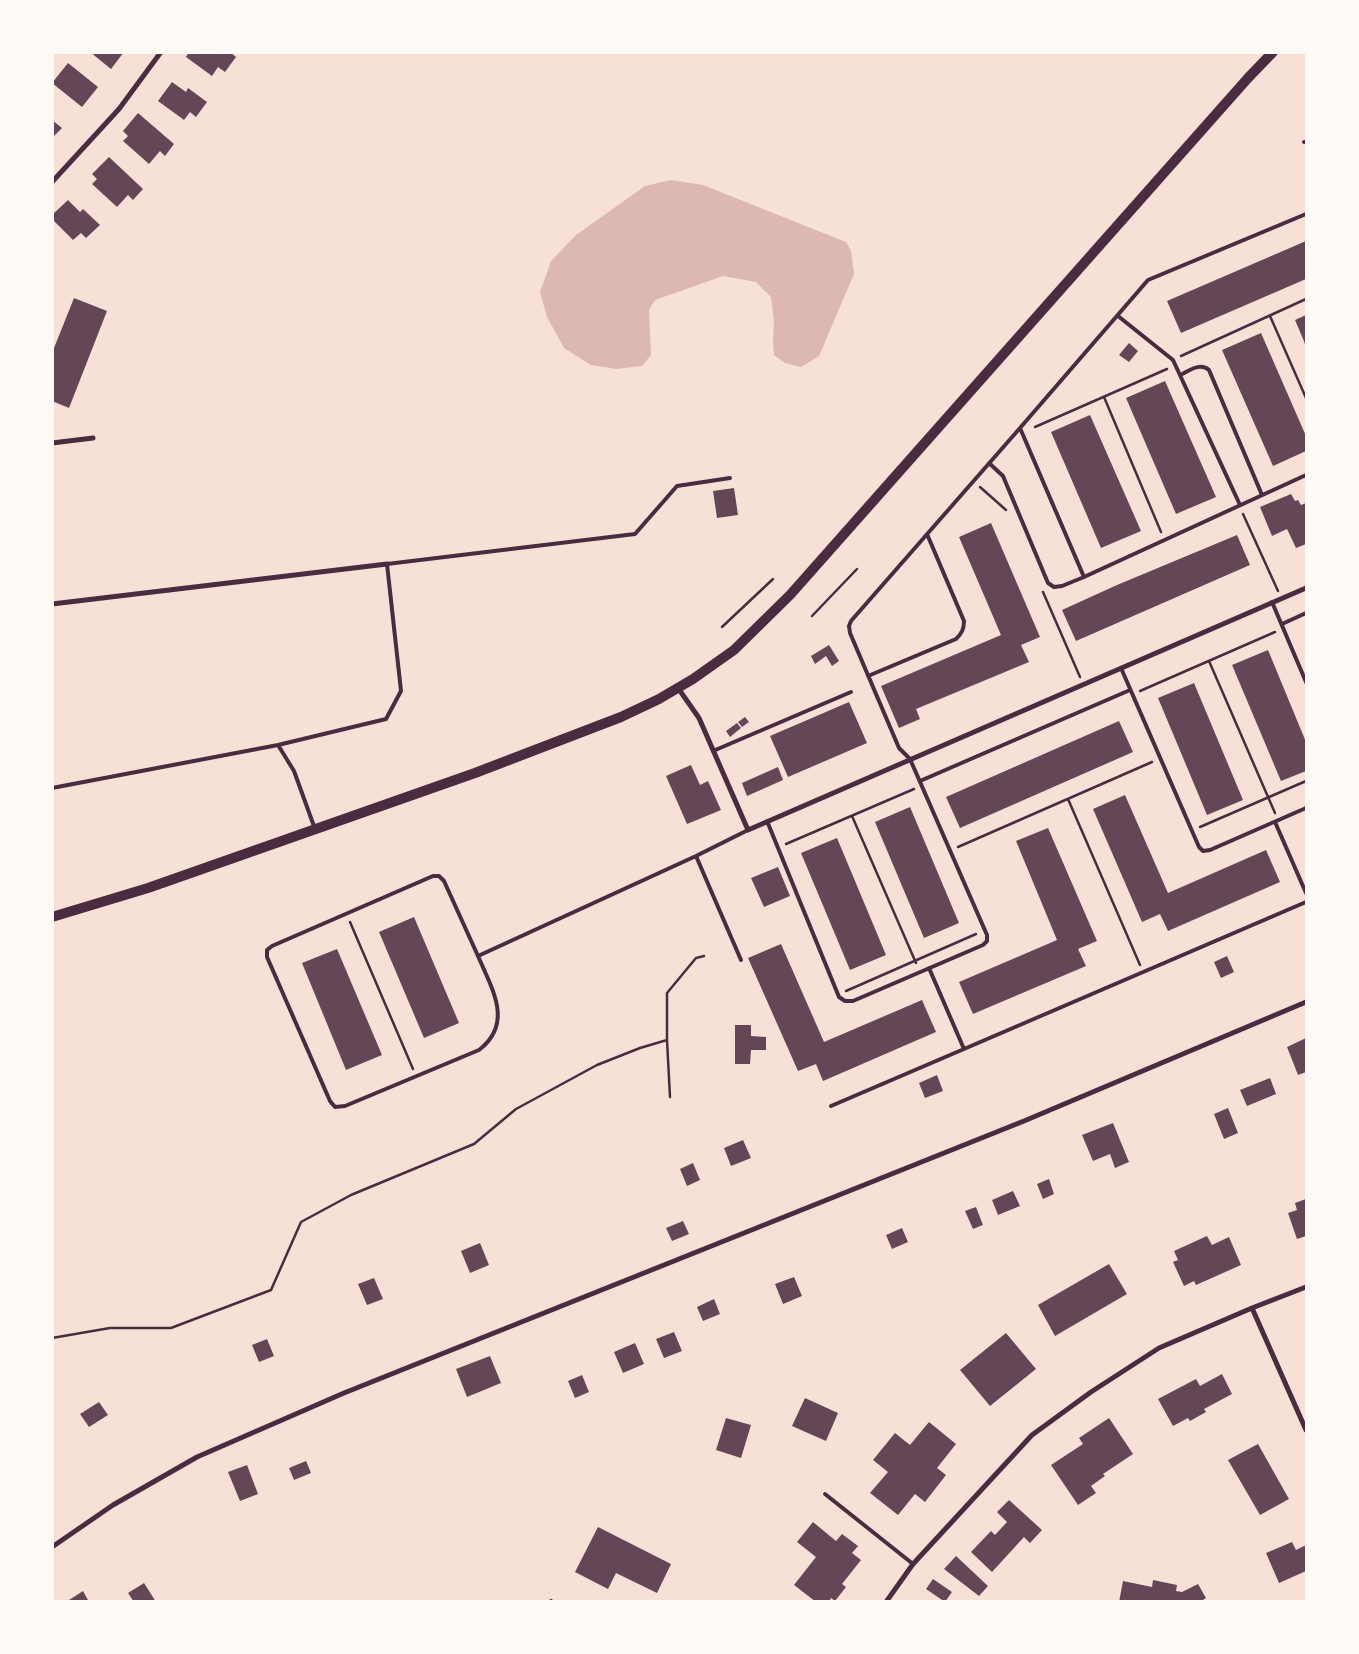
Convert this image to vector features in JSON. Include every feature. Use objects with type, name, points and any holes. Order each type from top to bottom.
[{"type":"main road","points":[[52,917],[148,888],[475,773],[621,717],[678,688],[734,650],[790,595],[1273,52]]},
{"type":"street","points":[[52,182],[119,109],[161,52]]},
{"type":"street","points":[[52,443],[93,438]]},
{"type":"street","points":[[52,604],[387,564]]},
{"type":"street","points":[[678,688],[699,718],[748,830],[1306,588]]},
{"type":"street","points":[[52,1546],[113,1505],[197,1457],[344,1393],[1024,1120],[1306,1002]]},
{"type":"street","points":[[886,1602],[913,1564],[1032,1435],[1091,1392],[1159,1348],[1306,1287]]},
{"type":"street","points":[[1252,1308],[1306,1430]]},
{"type":"lane","points":[[767,822],[838,994],[844,1001],[853,1001],[983,945],[987,941],[987,935],[921,784],[910,760],[899,748],[850,634],[849,626],[851,620],[1148,280],[1306,214]]},
{"type":"lane","points":[[1118,316],[1173,360],[1240,505]]},
{"type":"lane","points":[[1180,375],[1200,366],[1209,370],[1262,495]]},
{"type":"lane","points":[[1020,428],[1084,576]]},
{"type":"lane","points":[[989,463],[1003,476],[1048,583],[1054,587],[1062,586],[1306,475]]},
{"type":"lane","points":[[52,788],[278,745],[386,720],[401,691],[387,564],[635,534],[678,486],[730,478]]},
{"type":"lane","points":[[868,676],[956,639],[962,634],[964,621],[927,534]]},
{"type":"lane","points":[[1272,602],[1306,682]]},
{"type":"lane","points":[[1283,626],[1306,613]]},
{"type":"lane","points":[[1121,668],[1199,847],[1203,851],[1210,850],[1306,808]]},
{"type":"lane","points":[[713,751],[851,692]]},
{"type":"lane","points":[[921,784],[1131,692]]},
{"type":"lane","points":[[278,745],[294,771],[315,829]]},
{"type":"lane","points":[[1277,821],[1306,893]]},
{"type":"lane","points":[[478,956],[696,856],[748,830]]},
{"type":"lane","points":[[696,856],[741,960]]},
{"type":"lane","points":[[433,876],[439,876],[444,881],[478,956],[498,1004],[496,1031],[488,1043],[478,1050],[417,1076],[345,1106],[335,1107],[330,1101],[267,957],[267,950],[272,946],[433,876]]},
{"type":"lane","points":[[831,1106],[1306,902]]},
{"type":"lane","points":[[929,968],[964,1049]]},
{"type":"lane","points":[[825,1494],[913,1564]]},
{"type":"path","points":[[1270,316],[1306,398]]},
{"type":"path","points":[[1104,397],[1164,540]]},
{"type":"path","points":[[1240,505],[1282,598]]},
{"type":"path","points":[[812,616],[857,569]]},
{"type":"path","points":[[722,627],[773,579]]},
{"type":"path","points":[[1131,692],[1209,661],[1283,626]]},
{"type":"path","points":[[1209,661],[1277,821]]},
{"type":"path","points":[[950,850],[1160,758]]},
{"type":"path","points":[[1192,831],[1306,781]]},
{"type":"path","points":[[778,848],[921,784]]},
{"type":"path","points":[[1068,799],[1143,972]]},
{"type":"path","points":[[852,816],[920,972]]},
{"type":"path","points":[[346,914],[417,1076]]},
{"type":"path","points":[[838,994],[984,930]]},
{"type":"path","points":[[670,1097],[667,993],[696,958],[704,956]]},
{"type":"path","points":[[52,1338],[110,1328],[171,1328],[272,1290],[301,1222],[351,1195],[474,1144],[516,1109],[597,1065],[640,1048],[667,1040]]},
{"type":"shaded area","points":[[671,180],[703,185],[846,242],[851,251],[854,274],[819,356],[801,367],[785,363],[774,355],[774,322],[771,297],[756,282],[723,276],[655,300],[649,310],[651,355],[642,366],[616,369],[591,365],[564,348],[547,317],[540,292],[551,261],[576,235],[645,186]]},
{"type":"building","points":[[90,52],[124,52],[111,69]]},
{"type":"building","points":[[189,52],[230,52],[236,57],[225,72],[218,67],[212,76],[186,57]]},
{"type":"building","points":[[68,63],[98,87],[82,107],[52,83]]},
{"type":"building","points":[[172,82],[186,92],[188,88],[207,102],[196,117],[190,112],[184,120],[158,101]]},
{"type":"building","points":[[138,113],[174,144],[165,156],[160,151],[149,164],[123,141],[128,136],[123,131]]},
{"type":"building","points":[[52,120],[62,128],[52,138]]},
{"type":"building","points":[[109,157],[143,189],[133,200],[128,195],[117,207],[92,184],[97,179],[92,174]]},
{"type":"building","points":[[68,200],[80,212],[83,209],[100,225],[86,238],[81,233],[73,240],[52,219],[52,215]]},
{"type":"building","points":[[1306,241],[1306,279],[1181,333],[1167,301]]},
{"type":"building","points":[[74,298],[107,311],[69,408],[52,401],[52,353]]},
{"type":"building","points":[[1306,315],[1306,346],[1295,320]]},
{"type":"building","points":[[1261,333],[1306,436],[1306,451],[1273,466],[1222,350]]},
{"type":"building","points":[[1129,343],[1138,351],[1129,362],[1119,355]]},
{"type":"building","points":[[1165,381],[1216,497],[1176,514],[1126,398]]},
{"type":"building","points":[[1090,415],[1141,531],[1101,548],[1051,432]]},
{"type":"building","points":[[734,488],[738,515],[717,518],[713,491]]},
{"type":"building","points":[[1291,494],[1295,501],[1298,500],[1301,505],[1306,503],[1306,544],[1296,548],[1287,529],[1272,536],[1260,507]]},
{"type":"building","points":[[991,523],[1040,637],[1021,645],[1029,662],[916,709],[920,719],[899,728],[881,686],[1001,635],[959,537]]},
{"type":"building","points":[[1237,535],[1250,565],[1076,641],[1062,610]]},
{"type":"building","points":[[829,645],[839,661],[832,666],[826,656],[815,664],[811,656]]},
{"type":"building","points":[[1268,650],[1306,742],[1306,771],[1281,781],[1232,665]]},
{"type":"building","points":[[1194,683],[1243,800],[1207,815],[1158,698]]},
{"type":"building","points":[[849,702],[867,743],[788,777],[770,736]]},
{"type":"building","points":[[745,717],[749,722],[742,727],[738,722]]},
{"type":"building","points":[[1119,721],[1133,752],[960,828],[946,797]]},
{"type":"building","points":[[737,723],[741,728],[730,737],[726,731]]},
{"type":"building","points":[[691,765],[700,785],[708,781],[721,810],[687,824],[666,776]]},
{"type":"building","points":[[778,767],[783,780],[747,796],[742,783]]},
{"type":"building","points":[[1125,795],[1168,893],[1266,850],[1280,882],[1168,931],[1160,914],[1142,922],[1093,809]]},
{"type":"building","points":[[910,807],[959,923],[924,938],[875,822]]},
{"type":"building","points":[[1048,828],[1097,941],[1078,949],[1086,966],[973,1014],[959,982],[1057,940],[1016,841]]},
{"type":"building","points":[[837,838],[886,955],[850,970],[801,853]]},
{"type":"building","points":[[778,867],[790,896],[764,907],[751,878]]},
{"type":"building","points":[[414,917],[459,1023],[424,1038],[379,932]]},
{"type":"building","points":[[781,944],[824,1042],[922,1000],[936,1032],[823,1081],[816,1064],[798,1071],[748,958]]},
{"type":"building","points":[[337,949],[382,1055],[346,1070],[302,963]]},
{"type":"building","points":[[1227,956],[1234,972],[1221,978],[1214,962]]},
{"type":"building","points":[[735,1025],[751,1025],[751,1036],[766,1037],[766,1050],[751,1050],[750,1064],[735,1064]]},
{"type":"building","points":[[1306,1038],[1306,1072],[1298,1075],[1287,1047]]},
{"type":"building","points":[[937,1075],[943,1091],[925,1098],[919,1083]]},
{"type":"building","points":[[1270,1078],[1276,1094],[1247,1106],[1240,1090]]},
{"type":"building","points":[[1228,1108],[1238,1133],[1224,1139],[1214,1114]]},
{"type":"building","points":[[1113,1123],[1129,1162],[1115,1168],[1110,1154],[1093,1161],[1082,1135]]},
{"type":"building","points":[[743,1140],[751,1158],[731,1166],[724,1148]]},
{"type":"building","points":[[693,1163],[700,1180],[687,1186],[680,1169]]},
{"type":"building","points":[[1049,1179],[1054,1194],[1043,1199],[1037,1184]]},
{"type":"building","points":[[1013,1191],[1020,1206],[998,1215],[992,1200]]},
{"type":"building","points":[[1306,1199],[1306,1236],[1297,1239],[1288,1213],[1297,1210],[1295,1203]]},
{"type":"building","points":[[976,1207],[983,1225],[973,1229],[965,1211]]},
{"type":"building","points":[[683,1221],[689,1234],[672,1241],[666,1228]]},
{"type":"building","points":[[902,1228],[908,1242],[892,1249],[886,1235]]},
{"type":"building","points":[[1207,1236],[1212,1245],[1229,1237],[1241,1265],[1196,1285],[1194,1281],[1184,1286],[1173,1262],[1178,1260],[1174,1251]]},
{"type":"building","points":[[480,1243],[489,1265],[470,1273],[461,1251]]},
{"type":"building","points":[[1109,1264],[1127,1294],[1055,1336],[1038,1305]]},
{"type":"building","points":[[794,1277],[802,1296],[783,1304],[775,1284]]},
{"type":"building","points":[[374,1278],[383,1299],[367,1305],[358,1284]]},
{"type":"building","points":[[714,1299],[720,1314],[703,1321],[697,1307]]},
{"type":"building","points":[[674,1332],[682,1351],[664,1358],[656,1339]]},
{"type":"building","points":[[1006,1333],[1036,1369],[990,1406],[960,1370]]},
{"type":"building","points":[[267,1339],[274,1356],[259,1362],[252,1345]]},
{"type":"building","points":[[635,1343],[644,1364],[623,1373],[614,1352]]},
{"type":"building","points":[[490,1356],[501,1383],[467,1397],[456,1369]]},
{"type":"building","points":[[1222,1374],[1232,1394],[1204,1409],[1206,1412],[1190,1421],[1188,1418],[1173,1426],[1158,1399],[1196,1379],[1200,1386]]},
{"type":"building","points":[[582,1375],[589,1392],[575,1398],[568,1381]]},
{"type":"building","points":[[805,1398],[838,1413],[826,1441],[792,1426]]},
{"type":"building","points":[[99,1402],[108,1415],[89,1427],[80,1414]]},
{"type":"building","points":[[726,1418],[751,1425],[741,1458],[716,1450]]},
{"type":"building","points":[[1109,1418],[1133,1454],[1103,1474],[1105,1476],[1091,1486],[1096,1493],[1078,1505],[1051,1465],[1083,1444],[1079,1438]]},
{"type":"building","points":[[929,1422],[956,1444],[937,1468],[946,1475],[925,1502],[915,1494],[898,1515],[870,1493],[888,1472],[873,1460],[895,1433],[910,1445]]},
{"type":"building","points":[[1258,1444],[1289,1499],[1260,1515],[1228,1460]]},
{"type":"building","points":[[306,1461],[311,1473],[294,1480],[289,1468]]},
{"type":"building","points":[[247,1465],[258,1494],[240,1501],[228,1472]]},
{"type":"building","points":[[1009,1500],[1042,1530],[1030,1543],[1024,1537],[992,1572],[971,1552],[991,1531],[995,1535],[1007,1522],[997,1512]]},
{"type":"building","points":[[813,1522],[836,1541],[842,1534],[858,1546],[852,1553],[861,1560],[842,1584],[846,1587],[835,1601],[831,1598],[829,1602],[816,1602],[794,1585],[816,1557],[797,1542]]},
{"type":"building","points":[[598,1527],[671,1564],[657,1593],[616,1573],[608,1589],[575,1572]]},
{"type":"building","points":[[1292,1542],[1296,1550],[1306,1545],[1306,1571],[1279,1583],[1266,1553]]},
{"type":"building","points":[[956,1556],[988,1586],[979,1596],[944,1569]]},
{"type":"building","points":[[933,1579],[952,1592],[945,1602],[926,1589]]},
{"type":"building","points":[[1153,1580],[1177,1585],[1176,1591],[1182,1592],[1198,1584],[1206,1598],[1200,1602],[1119,1602],[1123,1581],[1152,1587]]},
{"type":"building","points":[[144,1583],[156,1602],[134,1602],[128,1593]]},
{"type":"building","points":[[83,1591],[89,1602],[66,1602]]}]
